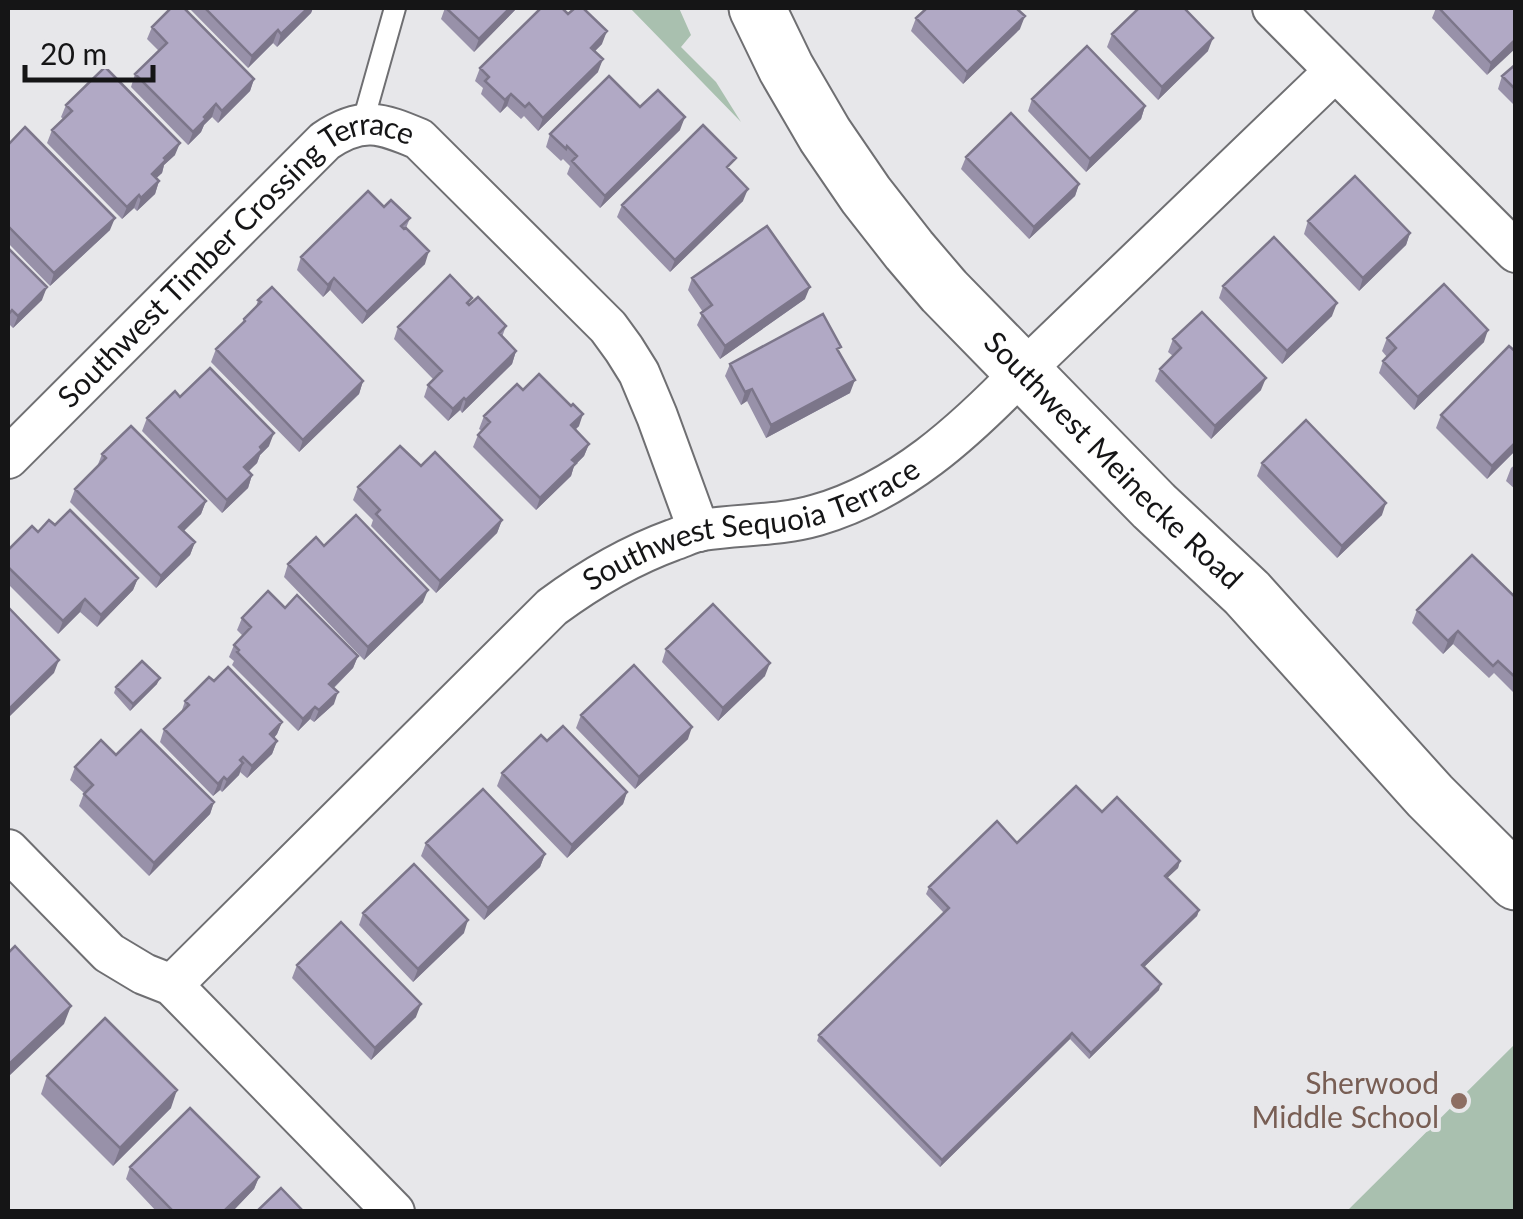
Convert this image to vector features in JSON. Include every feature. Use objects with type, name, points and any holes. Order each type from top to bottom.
[{"type":"main road","name":"Southwest Meinecke Road","points":[[757,8],[825,135],[866,195],[944,291],[1154,506],[1246,593],[1430,796],[1516,882]]},
{"type":"street","points":[[1274,8],[1516,252]]},
{"type":"street","name":"Southwest Sequoia Terrace","points":[[172,986],[552,607],[586,582],[652,548],[698,531],[816,515],[866,496],[901,477],[980,416],[1335,71]]},
{"type":"street","name":"Southwest Timber Crossing Terrace","points":[[8,458],[304,159],[344,128],[381,124],[419,139],[608,327],[639,374],[698,531]]},
{"type":"street","points":[[8,850],[110,953],[172,986],[394,1212]]},
{"type":"lane","points":[[362,125],[395,8]]},
{"type":"green space","points":[[630,8],[679,8],[691,35],[681,47],[716,82],[741,122]]},
{"type":"green space","points":[[1515,1044],[1515,1211],[1347,1211]]},
{"type":"building","points":[[171,8],[184,8],[254,79],[222,111],[216,104],[193,132],[135,74],[167,43],[152,27]]},
{"type":"building","points":[[205,8],[308,8],[252,56]]},
{"type":"building","points":[[446,8],[510,8],[479,39]]},
{"type":"building","points":[[541,8],[562,8],[568,14],[583,8],[607,31],[591,48],[603,59],[543,118],[529,103],[525,107],[511,94],[505,100],[485,81],[489,77],[480,68]]},
{"type":"building","points":[[927,8],[1016,8],[1025,16],[967,72],[916,18]]},
{"type":"building","points":[[1139,8],[1184,8],[1213,38],[1162,87],[1112,34]]},
{"type":"building","points":[[1439,8],[1516,8],[1516,39],[1491,63]]},
{"type":"building","points":[[1087,46],[1145,106],[1090,159],[1032,99]]},
{"type":"building","points":[[1516,64],[1516,90],[1502,76]]},
{"type":"building","points":[[105,67],[180,143],[152,174],[159,181],[127,207],[52,130],[72,111],[66,105]]},
{"type":"building","points":[[609,76],[640,107],[658,90],[685,117],[605,196],[572,161],[577,156],[550,134]]},
{"type":"building","points":[[1011,113],[1079,184],[1034,227],[966,157]]},
{"type":"building","points":[[703,125],[736,158],[727,167],[748,189],[675,260],[622,205]]},
{"type":"building","points":[[25,127],[115,218],[54,273],[8,226],[8,145]]},
{"type":"building","points":[[1355,176],[1410,233],[1363,278],[1308,221]]},
{"type":"building","points":[[368,191],[384,207],[391,200],[410,218],[401,226],[429,251],[367,312],[334,278],[328,285],[301,257]]},
{"type":"building","points":[[767,226],[810,287],[725,346],[701,313],[712,305],[692,278]]},
{"type":"building","points":[[1274,237],[1337,303],[1287,351],[1223,286]]},
{"type":"building","points":[[8,248],[47,287],[18,316],[12,310],[8,315]]},
{"type":"building","points":[[450,275],[472,298],[469,305],[478,297],[506,326],[499,333],[516,351],[453,409],[428,385],[442,371],[398,327]]},
{"type":"building","points":[[1444,284],[1488,330],[1418,397],[1383,361],[1396,348],[1387,338]]},
{"type":"building","points":[[272,287],[363,381],[303,440],[216,349]]},
{"type":"building","points":[[1202,312],[1266,378],[1215,426],[1160,369],[1181,348],[1173,339]]},
{"type":"building","points":[[823,314],[855,380],[771,425],[752,389],[745,392],[730,364]]},
{"type":"building","points":[[1509,346],[1516,352],[1516,442],[1492,466],[1441,415]]},
{"type":"building","points":[[210,368],[274,433],[244,467],[252,475],[227,500],[147,418],[175,391],[180,397]]},
{"type":"building","points":[[539,374],[583,414],[571,425],[589,444],[572,460],[576,463],[540,498],[478,435],[490,422],[484,416],[517,384],[523,390]]},
{"type":"building","points":[[1306,420],[1386,503],[1342,546],[1262,463]]},
{"type":"building","points":[[131,426],[206,501],[179,527],[195,542],[161,576],[75,489],[106,458],[102,454]]},
{"type":"building","points":[[400,446],[421,466],[435,452],[502,520],[440,581],[376,514],[380,510],[358,487]]},
{"type":"building","points":[[70,510],[138,578],[101,615],[85,599],[63,621],[8,567],[8,550],[32,526],[38,532],[49,520],[55,525]]},
{"type":"building","points":[[356,515],[428,590],[368,647],[288,564],[316,537],[324,546]]},
{"type":"building","points":[[1472,555],[1516,598],[1516,678],[1498,661],[1493,666],[1458,631],[1448,641],[1417,610]]},
{"type":"building","points":[[268,591],[285,608],[297,595],[358,656],[329,684],[338,692],[303,719],[234,645],[251,627],[242,618]]},
{"type":"building","points":[[713,604],[770,663],[723,708],[666,649]]},
{"type":"building","points":[[8,607],[59,660],[8,710]]},
{"type":"building","points":[[142,661],[160,678],[133,704],[116,687]]},
{"type":"building","points":[[634,665],[692,727],[639,777],[581,715]]},
{"type":"building","points":[[228,667],[282,722],[270,734],[277,741],[252,766],[243,757],[243,763],[218,784],[164,729],[189,705],[185,701],[209,677],[214,681]]},
{"type":"building","points":[[563,726],[627,792],[572,845],[502,773],[541,735],[547,741]]},
{"type":"building","points":[[141,730],[214,802],[154,863],[84,794],[93,785],[75,767],[101,740],[116,755]]},
{"type":"building","points":[[1076,786],[1102,812],[1117,797],[1180,861],[1165,876],[1199,910],[1142,965],[1161,984],[1091,1053],[1072,1033],[942,1160],[819,1035],[949,908],[929,887],[997,821],[1017,843]]},
{"type":"building","points":[[483,789],[545,854],[488,908],[426,843]]},
{"type":"building","points":[[414,864],[468,920],[418,969],[363,913]]},
{"type":"building","points":[[341,922],[421,1004],[375,1048],[297,965]]},
{"type":"building","points":[[15,946],[71,1006],[8,1065],[8,953]]},
{"type":"building","points":[[105,1018],[177,1090],[120,1148],[47,1076]]},
{"type":"building","points":[[190,1108],[259,1177],[223,1212],[174,1212],[130,1167]]},
{"type":"building","points":[[281,1188],[304,1212],[256,1212]]},
{"type":"place","name":"Sherwood Middle School","points":[[1459,1101]]}]
